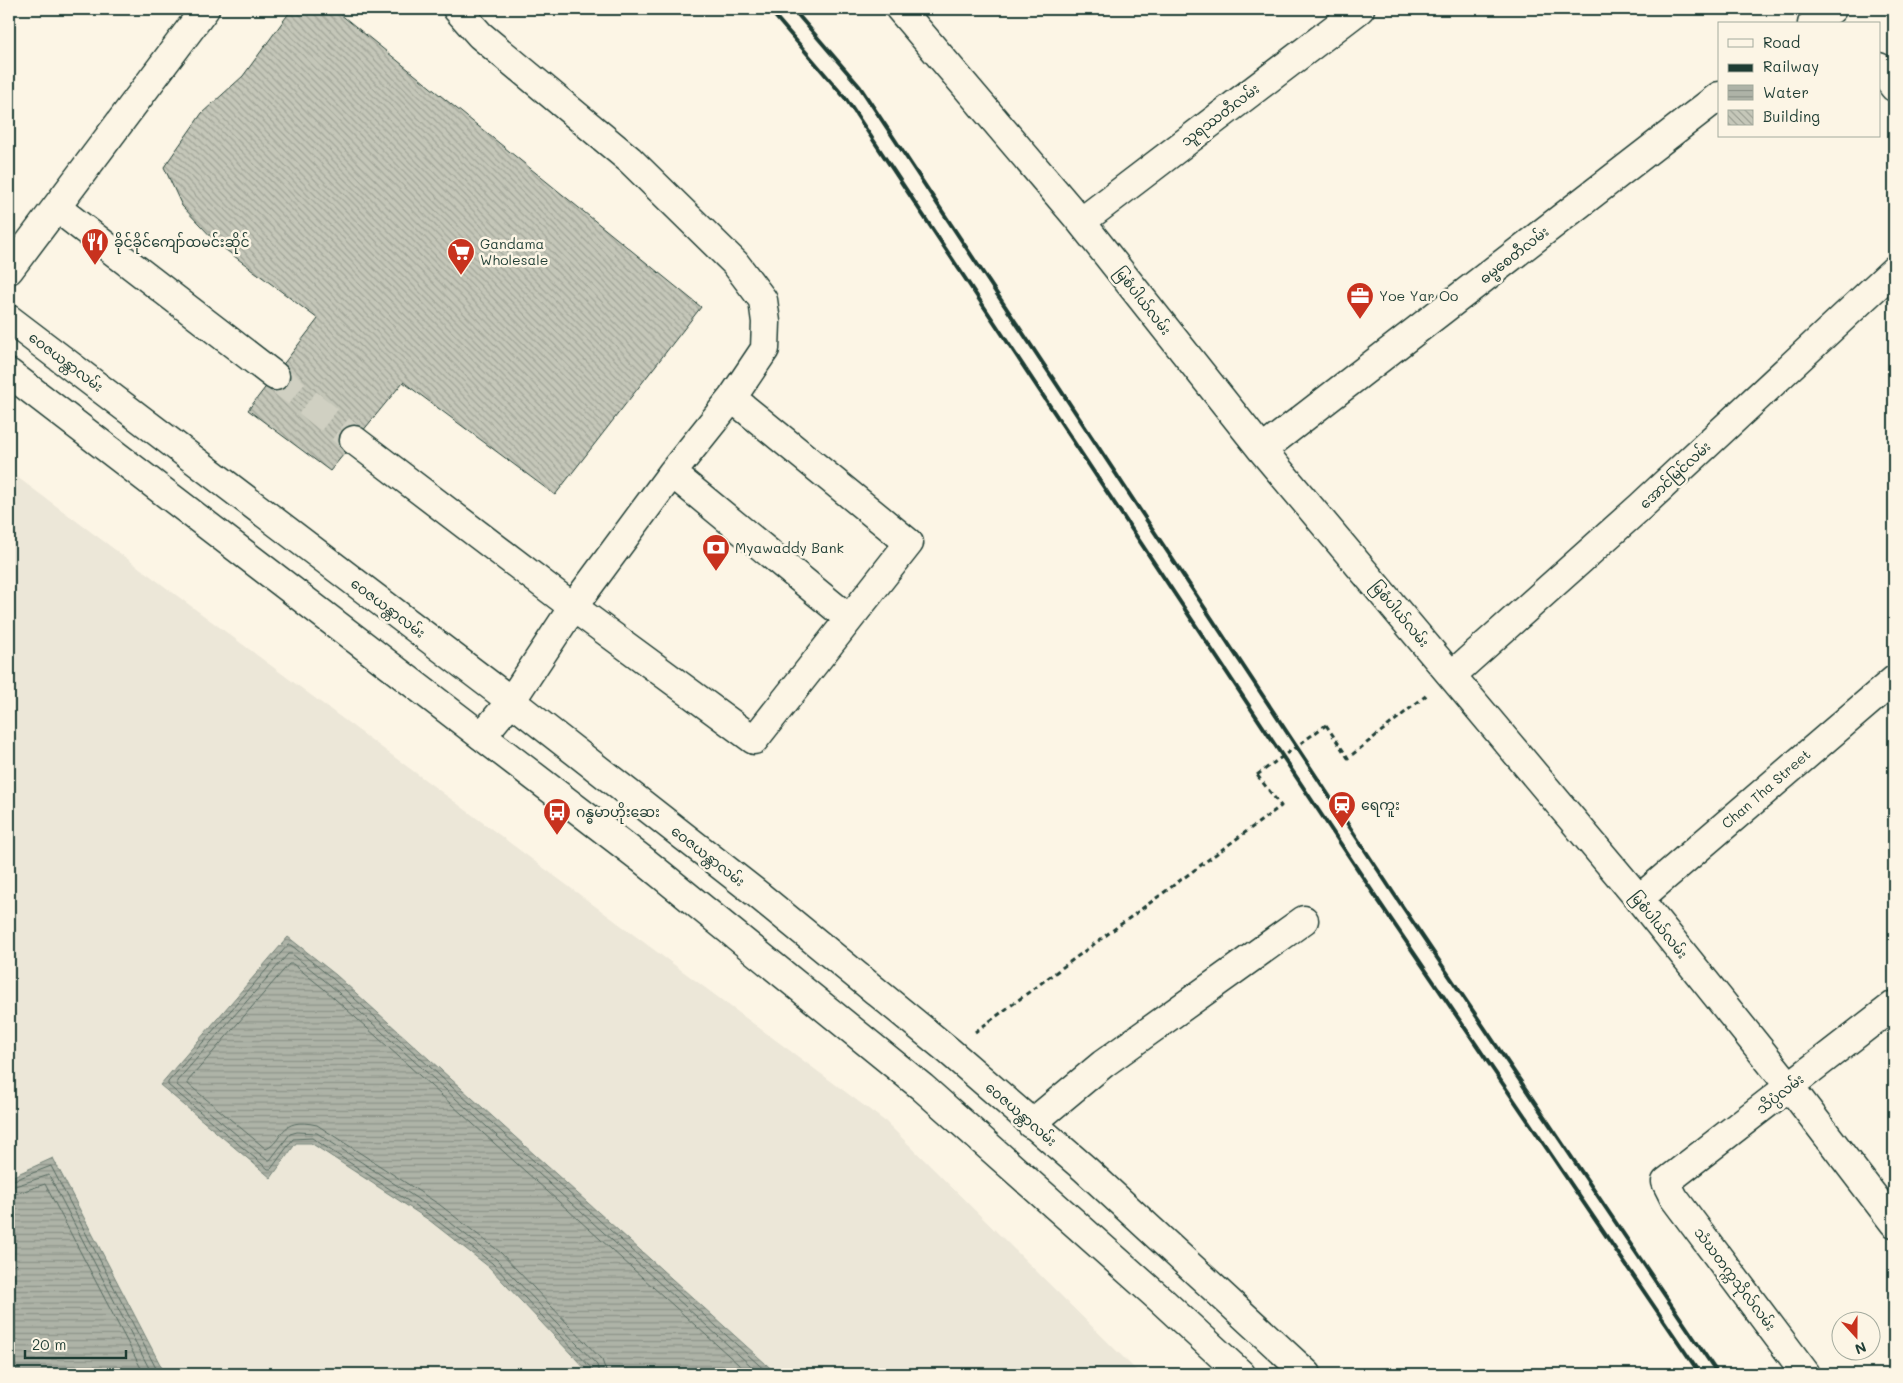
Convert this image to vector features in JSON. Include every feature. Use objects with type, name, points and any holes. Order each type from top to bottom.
[{"type":"street","points":[[9,270],[205,9]]},
{"type":"street","points":[[457,9],[480,35],[630,160],[734,263],[763,300],[766,322],[765,349],[732,398],[672,473],[573,607],[511,702],[482,736]]},
{"type":"street","name":"မြစံပါယ်လမ်း","points":[[900,9],[1081,222],[1262,450],[1639,899],[1790,1087],[1894,1223]]},
{"type":"street","name":"သူရဿတီလမ်း","points":[[1081,222],[1360,9]]},
{"type":"street","points":[[1815,22],[1833,9],[1844,22]]},
{"type":"street","points":[[1880,69],[1894,88]]},
{"type":"street","name":"ဓမ္မစေတီလမ်း","points":[[1262,450],[1718,97]]},
{"type":"street","points":[[57,208],[275,376]]},
{"type":"street","name":"အောင်မြင်လမ်း","points":[[1452,675],[1640,507],[1894,270]]},
{"type":"street","name":"ဝေဇယန္တာလမ်း","points":[[9,319],[511,702],[756,893],[949,1051],[1085,1170],[1307,1374]]},
{"type":"street","points":[[9,373],[643,860],[922,1087],[1160,1299],[1241,1374]]},
{"type":"street","points":[[354,440],[573,607],[754,740],[848,618],[909,543],[732,398]]},
{"type":"street","points":[[672,473],[848,618]]},
{"type":"street","name":"Chan Tha Street","points":[[1639,899],[1894,680]]},
{"type":"street","points":[[1031,1124],[1103,1064],[1304,920]]},
{"type":"street","name":"သိပ္ပံလမ်း","points":[[1666,1182],[1894,1005]]},
{"type":"street","name":"သံဃတက္ကသိုလ်လမ်း","points":[[1666,1182],[1674,1198],[1806,1374]]},
{"type":"path","points":[[949,1051],[1281,806],[1257,775],[1326,725],[1348,758],[1452,675]]},
{"type":"shaded area","points":[[9,471],[886,1122],[1140,1374],[9,1374]]},
{"type":"water","points":[[288,937],[336,975],[777,1374],[590,1374],[489,1267],[429,1220],[311,1143],[296,1143],[271,1178],[160,1085]]},
{"type":"water","points":[[53,1158],[165,1374],[14,1374],[9,1365],[9,1178]]},
{"type":"building","name":"Gandama Wholesale","points":[[292,9],[334,9],[701,307],[555,495],[403,382],[330,471],[248,410],[318,319],[218,244],[182,206],[164,167],[202,113],[243,76]]},
{"type":"tunnel","points":[[275,376],[354,440]]},
{"type":"railway","points":[[769,9],[846,99],[1380,903],[1700,1374]]},
{"type":"railway","points":[[793,9],[860,87],[1394,894],[1718,1374]]},
{"type":"place","name":"ခိုင်ခိုင်ကျော်ထမင်းဆိုင်","points":[[95,266]]},
{"type":"place","name":"Gandama Wholesale","points":[[461,276]]},
{"type":"place","name":"Yoe Yar Oo","points":[[1360,320]]},
{"type":"place","name":"Myawaddy Bank","points":[[716,572]]},
{"type":"place","name":"ရေကူး","points":[[1342,829]]},
{"type":"place","name":"ဂန္ဓမာဟိုးဆေး","points":[[557,836]]}]
